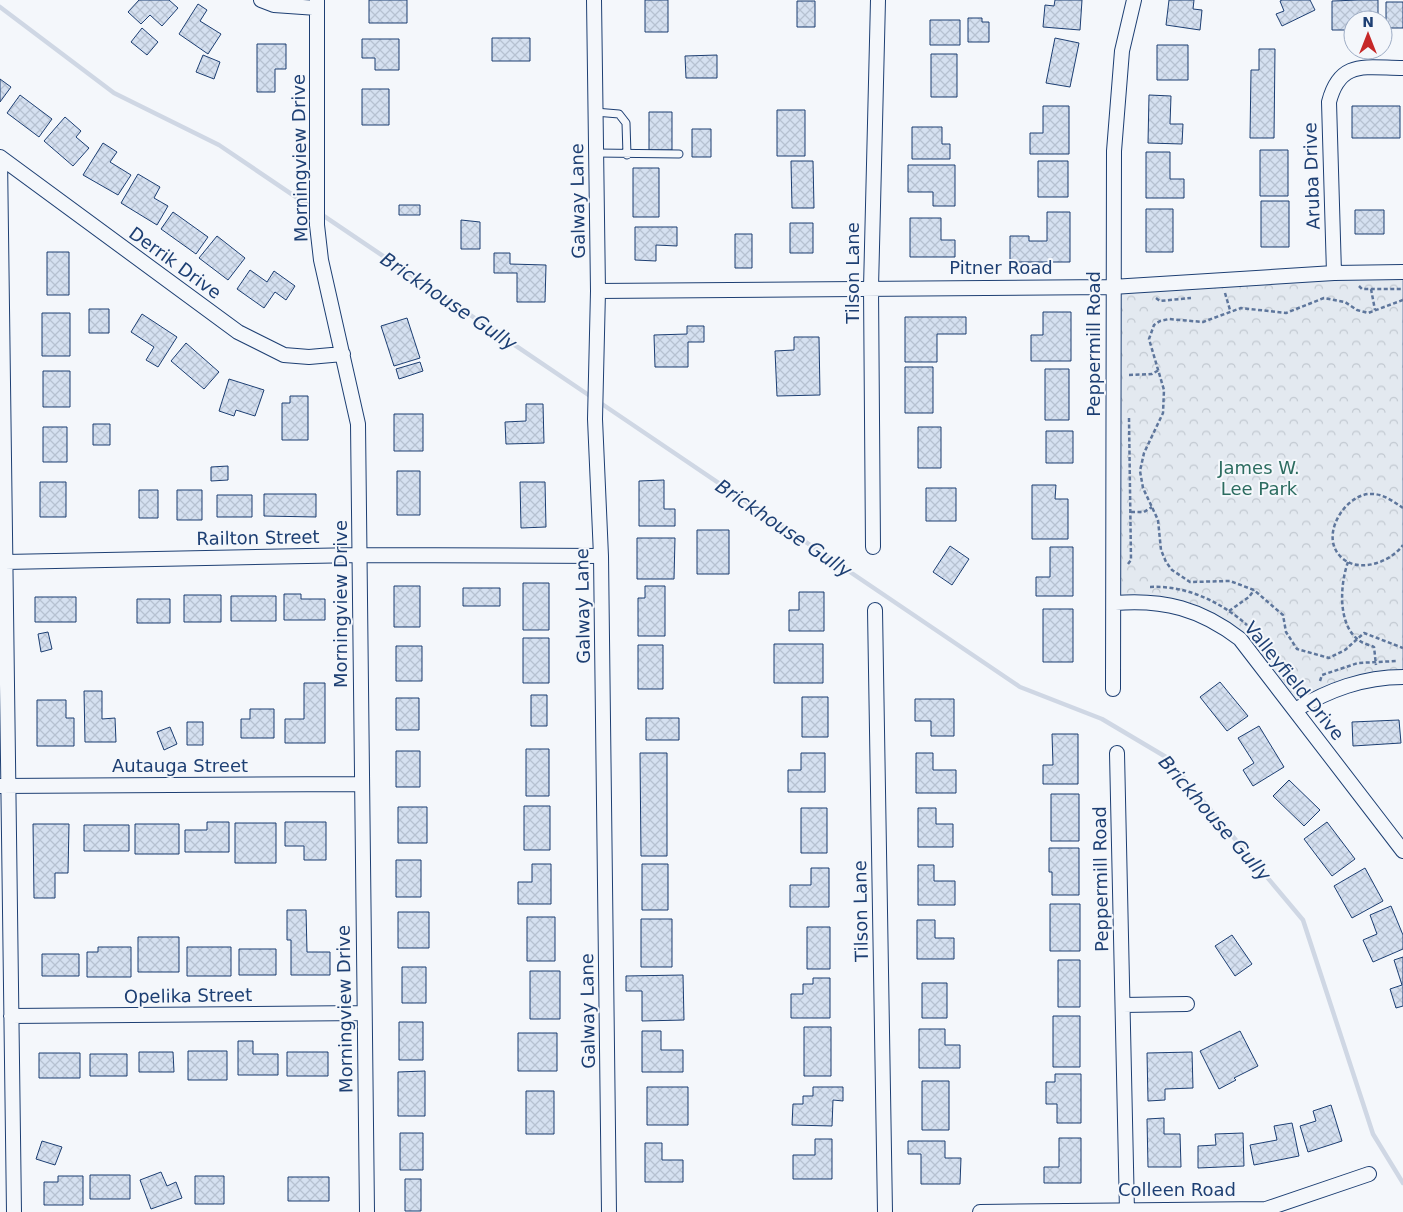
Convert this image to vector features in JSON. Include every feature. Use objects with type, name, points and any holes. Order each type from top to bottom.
[{"type":"street","points":[[261,0],[274,5],[317,4]]},
{"type":"street","name":"Galway Lane","points":[[594,0],[598,291],[595,419],[601,556],[609,1212]]},
{"type":"street","name":"Tilson Lane","points":[[873,547],[871,288],[878,0]]},
{"type":"street","name":"Peppermill Road","points":[[1113,689],[1115,603],[1112,287],[1114,152],[1122,50],[1134,0]]},
{"type":"street","name":"Morningview Drive","points":[[317,4],[317,225],[321,260],[358,424],[360,784],[367,1212]]},
{"type":"street","name":"Aruba Drive","points":[[1334,273],[1329,102],[1334,85],[1341,75],[1356,69],[1403,68]]},
{"type":"street","points":[[0,157],[5,562],[4,786],[11,1016],[14,1212]]},
{"type":"street","name":"Derrik Drive","points":[[0,157],[238,332],[284,355],[309,357],[343,354]]},
{"type":"street","name":"Pitner Road","points":[[598,291],[1112,287],[1334,273],[1403,272]]},
{"type":"street","name":"Railton Street","points":[[5,562],[360,555],[601,556]]},
{"type":"street","name":"Valleyfield Drive","points":[[1115,603],[1153,603],[1188,609],[1222,626],[1240,639],[1403,851]]},
{"type":"street","name":"Tilson Lane","points":[[875,610],[884,1212]]},
{"type":"street","points":[[1295,710],[1318,696],[1342,686],[1377,677],[1403,677]]},
{"type":"street","name":"Peppermill Road","points":[[1117,753],[1127,1210]]},
{"type":"street","name":"Autauga Street","points":[[4,786],[360,784]]},
{"type":"street","points":[[1123,1004],[1187,1004]]},
{"type":"street","name":"Opelika Street","points":[[11,1016],[364,1013]]},
{"type":"street","name":"Colleen Road","points":[[980,1212],[1266,1209],[1369,1174]]},
{"type":"lane","points":[[595,112],[619,114],[626,123],[627,155]]},
{"type":"lane","points":[[596,154],[679,154]]},
{"type":"path","points":[[1362,289],[1403,289]]},
{"type":"path","points":[[1370,289],[1375,310]]},
{"type":"path","points":[[1224,293],[1230,310]]},
{"type":"path","points":[[1403,300],[1368,313],[1357,310],[1345,302],[1324,298],[1286,313],[1271,313],[1250,308],[1230,310],[1203,322],[1169,319],[1160,321],[1154,325],[1149,339],[1160,370],[1164,390],[1163,412],[1144,453],[1140,471],[1143,488],[1158,520],[1161,550],[1172,570],[1190,582],[1230,581],[1254,590],[1282,615],[1286,632],[1297,648],[1329,658],[1345,650],[1356,638],[1364,633],[1372,634],[1403,648]]},
{"type":"path","points":[[1129,384],[1129,375],[1152,374],[1160,370]]},
{"type":"path","points":[[1129,414],[1131,560]]},
{"type":"path","points":[[1403,508],[1384,496],[1372,493],[1362,495],[1347,506],[1337,518],[1331,539],[1335,550],[1348,562],[1368,565],[1381,562],[1403,545]]},
{"type":"path","points":[[1131,512],[1144,512],[1152,508]]},
{"type":"path","points":[[1348,562],[1342,587],[1342,605],[1356,638],[1374,647],[1377,677]]},
{"type":"path","points":[[1229,611],[1250,597],[1254,590]]},
{"type":"path","points":[[1322,675],[1345,666],[1403,661]]},
{"type":"green space","name":"James W. Lee Park","points":[[1403,272],[1403,677],[1377,677],[1295,710],[1240,639],[1207,616],[1115,603],[1112,287]]},
{"type":"building","points":[[139,0],[169,0],[178,8],[162,26],[150,15],[141,24],[128,12]]},
{"type":"building","points":[[369,0],[407,0],[407,23],[369,23]]},
{"type":"building","points":[[645,0],[668,0],[668,32],[645,32]]},
{"type":"building","points":[[1055,0],[1082,0],[1080,30],[1043,27],[1045,5],[1054,6]]},
{"type":"building","points":[[1169,0],[1194,0],[1193,9],[1202,10],[1200,30],[1166,25]]},
{"type":"building","points":[[1310,0],[1315,10],[1282,26],[1276,14],[1284,11],[1280,1]]},
{"type":"building","points":[[1378,0],[1378,10],[1343,10],[1343,30],[1332,30],[1332,1]]},
{"type":"building","points":[[797,1],[815,1],[815,27],[797,27]]},
{"type":"building","points":[[1386,2],[1403,2],[1403,28],[1393,28],[1393,10],[1386,10]]},
{"type":"building","points":[[198,4],[207,10],[200,21],[221,34],[208,54],[179,34]]},
{"type":"building","points":[[968,18],[982,18],[982,22],[989,22],[989,42],[968,42]]},
{"type":"building","points":[[930,20],[960,20],[960,45],[930,45]]},
{"type":"building","points":[[142,28],[158,42],[147,55],[131,42]]},
{"type":"building","points":[[492,38],[530,38],[530,61],[492,61]]},
{"type":"building","points":[[1055,38],[1079,43],[1070,87],[1046,83]]},
{"type":"building","points":[[362,39],[399,39],[399,70],[375,70],[375,58],[362,58]]},
{"type":"building","points":[[257,44],[286,44],[286,69],[275,69],[275,92],[257,92]]},
{"type":"building","points":[[1157,45],[1188,45],[1188,80],[1157,80]]},
{"type":"building","points":[[1259,49],[1275,49],[1274,138],[1250,138],[1251,70],[1259,70]]},
{"type":"building","points":[[931,54],[957,54],[957,97],[931,97]]},
{"type":"building","points":[[203,55],[220,62],[214,79],[196,72]]},
{"type":"building","points":[[717,55],[717,78],[686,78],[685,56]]},
{"type":"building","points":[[0,79],[11,87],[0,102]]},
{"type":"building","points":[[362,89],[389,89],[389,125],[362,125]]},
{"type":"building","points":[[20,95],[52,119],[39,137],[7,113]]},
{"type":"building","points":[[1149,95],[1171,96],[1170,124],[1183,124],[1182,144],[1148,143]]},
{"type":"building","points":[[1043,106],[1069,106],[1069,154],[1030,154],[1030,133],[1043,133]]},
{"type":"building","points":[[1352,106],[1400,106],[1400,138],[1352,138]]},
{"type":"building","points":[[777,110],[805,110],[805,156],[777,156]]},
{"type":"building","points":[[649,112],[672,112],[672,150],[649,150]]},
{"type":"building","points":[[65,117],[81,131],[76,137],[89,148],[73,166],[44,141]]},
{"type":"building","points":[[912,127],[942,127],[942,144],[950,144],[950,159],[912,159]]},
{"type":"building","points":[[692,129],[711,129],[711,157],[692,157]]},
{"type":"building","points":[[103,143],[117,152],[110,162],[131,175],[118,195],[83,175]]},
{"type":"building","points":[[1260,150],[1288,150],[1288,196],[1260,196]]},
{"type":"building","points":[[1146,152],[1170,152],[1170,179],[1184,179],[1184,198],[1146,198]]},
{"type":"building","points":[[791,161],[813,161],[814,208],[792,208]]},
{"type":"building","points":[[1038,161],[1068,161],[1068,197],[1038,197]]},
{"type":"building","points":[[908,165],[955,165],[955,206],[933,206],[933,192],[908,192]]},
{"type":"building","points":[[633,168],[659,168],[659,217],[633,217]]},
{"type":"building","points":[[138,174],[160,187],[154,198],[168,206],[157,225],[121,203]]},
{"type":"building","points":[[1261,201],[1289,201],[1289,247],[1261,247]]},
{"type":"building","points":[[399,205],[420,205],[420,215],[399,215]]},
{"type":"building","points":[[1146,209],[1173,209],[1173,252],[1146,252]]},
{"type":"building","points":[[1355,210],[1384,210],[1384,234],[1355,234]]},
{"type":"building","points":[[173,212],[208,237],[196,254],[161,229]]},
{"type":"building","points":[[1047,212],[1070,212],[1070,262],[1010,262],[1010,236],[1029,236],[1029,241],[1047,241]]},
{"type":"building","points":[[910,218],[941,218],[941,240],[955,240],[955,257],[910,257]]},
{"type":"building","points":[[461,220],[480,222],[480,249],[461,249]]},
{"type":"building","points":[[790,223],[813,223],[813,253],[790,253]]},
{"type":"building","points":[[635,227],[677,227],[677,246],[656,245],[656,261],[635,260]]},
{"type":"building","points":[[735,234],[752,234],[752,268],[735,268]]},
{"type":"building","points":[[217,236],[245,258],[228,280],[199,258]]},
{"type":"building","points":[[47,252],[69,252],[69,295],[47,295]]},
{"type":"building","points":[[494,253],[510,253],[510,264],[546,265],[545,302],[517,302],[517,273],[494,273]]},
{"type":"building","points":[[250,270],[267,282],[274,271],[295,286],[286,300],[275,292],[264,308],[237,289]]},
{"type":"building","points":[[89,309],[109,309],[109,333],[89,333]]},
{"type":"building","points":[[1043,312],[1071,312],[1071,361],[1031,361],[1031,335],[1043,335]]},
{"type":"building","points":[[42,313],[70,313],[70,356],[42,356]]},
{"type":"building","points":[[142,314],[177,337],[158,367],[146,360],[154,347],[131,332]]},
{"type":"building","points":[[905,317],[966,317],[966,334],[937,334],[937,362],[905,362]]},
{"type":"building","points":[[407,318],[420,358],[394,366],[381,326]]},
{"type":"building","points":[[687,326],[704,326],[704,342],[688,342],[688,367],[655,367],[654,335],[687,334]]},
{"type":"building","points":[[794,337],[819,337],[820,395],[777,396],[775,351],[794,350]]},
{"type":"building","points":[[186,343],[219,372],[204,389],[171,361]]},
{"type":"building","points":[[420,362],[423,371],[399,379],[396,369]]},
{"type":"building","points":[[905,367],[933,367],[933,413],[905,413]]},
{"type":"building","points":[[1045,369],[1069,369],[1069,420],[1045,420]]},
{"type":"building","points":[[43,371],[70,371],[70,407],[43,407]]},
{"type":"building","points":[[229,379],[264,390],[255,416],[236,410],[234,416],[219,411]]},
{"type":"building","points":[[290,396],[308,396],[308,440],[282,440],[282,403],[290,403]]},
{"type":"building","points":[[526,404],[543,404],[544,443],[506,444],[505,422],[526,421]]},
{"type":"building","points":[[394,414],[423,414],[423,451],[394,451]]},
{"type":"building","points":[[93,424],[110,424],[110,445],[93,445]]},
{"type":"building","points":[[43,427],[67,427],[67,462],[43,462]]},
{"type":"building","points":[[918,427],[941,427],[941,468],[918,468]]},
{"type":"building","points":[[1046,431],[1073,431],[1073,463],[1046,463]]},
{"type":"building","points":[[228,466],[228,480],[211,481],[211,467]]},
{"type":"building","points":[[397,471],[420,471],[420,515],[397,515]]},
{"type":"building","points":[[664,480],[664,509],[675,509],[675,526],[639,526],[639,481]]},
{"type":"building","points":[[40,482],[66,482],[66,517],[40,517]]},
{"type":"building","points":[[520,482],[545,482],[546,527],[521,528]]},
{"type":"building","points":[[1032,485],[1056,485],[1055,499],[1068,499],[1068,539],[1032,539]]},
{"type":"building","points":[[926,488],[956,488],[956,521],[926,521]]},
{"type":"building","points":[[139,490],[158,490],[158,518],[139,518]]},
{"type":"building","points":[[177,490],[202,490],[202,520],[177,520]]},
{"type":"building","points":[[264,494],[316,494],[316,517],[264,516]]},
{"type":"building","points":[[217,495],[252,495],[252,517],[217,517]]},
{"type":"building","points":[[697,530],[729,530],[729,574],[697,574]]},
{"type":"building","points":[[637,538],[675,538],[674,579],[637,579]]},
{"type":"building","points":[[950,546],[969,559],[952,585],[933,572]]},
{"type":"building","points":[[1050,547],[1073,547],[1073,596],[1036,596],[1036,577],[1050,577]]},
{"type":"building","points":[[523,583],[549,583],[549,630],[523,630]]},
{"type":"building","points":[[394,586],[420,586],[420,627],[394,627]]},
{"type":"building","points":[[645,586],[665,586],[665,636],[638,636],[638,598],[645,598]]},
{"type":"building","points":[[463,588],[500,588],[500,606],[463,606]]},
{"type":"building","points":[[799,592],[824,592],[824,631],[789,631],[789,610],[799,610]]},
{"type":"building","points":[[284,594],[301,594],[301,599],[325,599],[325,620],[284,620]]},
{"type":"building","points":[[184,595],[221,595],[221,622],[184,622]]},
{"type":"building","points":[[231,596],[276,596],[276,621],[231,621]]},
{"type":"building","points":[[35,597],[76,597],[76,622],[35,622]]},
{"type":"building","points":[[137,599],[170,599],[170,623],[137,623]]},
{"type":"building","points":[[1043,609],[1073,609],[1073,662],[1043,662]]},
{"type":"building","points":[[48,632],[52,649],[41,652],[38,634]]},
{"type":"building","points":[[523,638],[549,638],[549,683],[523,683]]},
{"type":"building","points":[[774,644],[823,644],[823,683],[774,683]]},
{"type":"building","points":[[638,645],[663,645],[663,689],[638,689]]},
{"type":"building","points":[[396,646],[422,646],[422,681],[396,681]]},
{"type":"building","points":[[1220,682],[1248,716],[1227,731],[1200,697]]},
{"type":"building","points":[[304,683],[325,683],[325,743],[285,743],[285,719],[304,719]]},
{"type":"building","points":[[84,691],[102,691],[102,719],[115,718],[116,742],[85,742]]},
{"type":"building","points":[[531,695],[547,695],[547,726],[531,726]]},
{"type":"building","points":[[802,697],[828,697],[828,737],[802,737]]},
{"type":"building","points":[[396,698],[419,698],[419,730],[396,730]]},
{"type":"building","points":[[915,699],[954,699],[954,736],[931,736],[931,721],[915,721]]},
{"type":"building","points":[[37,700],[66,700],[66,718],[74,718],[74,746],[37,746]]},
{"type":"building","points":[[250,709],[274,709],[274,738],[241,738],[241,719],[250,719]]},
{"type":"building","points":[[646,718],[679,718],[679,740],[646,740]]},
{"type":"building","points":[[1399,720],[1401,743],[1353,746],[1352,722]]},
{"type":"building","points":[[187,722],[203,722],[203,745],[187,745]]},
{"type":"building","points":[[1259,726],[1284,767],[1253,786],[1243,770],[1254,763],[1238,738]]},
{"type":"building","points":[[170,727],[177,744],[164,750],[157,732]]},
{"type":"building","points":[[1052,734],[1078,734],[1078,784],[1043,784],[1043,765],[1053,765]]},
{"type":"building","points":[[526,749],[549,749],[549,796],[526,796]]},
{"type":"building","points":[[396,751],[420,751],[420,787],[396,787]]},
{"type":"building","points":[[640,753],[667,753],[667,856],[641,856]]},
{"type":"building","points":[[801,753],[825,753],[825,792],[788,792],[788,770],[801,770]]},
{"type":"building","points":[[916,753],[933,753],[933,770],[956,770],[956,793],[916,793]]},
{"type":"building","points":[[1289,780],[1320,810],[1304,826],[1273,796]]},
{"type":"building","points":[[1051,794],[1079,794],[1079,841],[1051,841]]},
{"type":"building","points":[[524,806],[550,806],[550,850],[524,850]]},
{"type":"building","points":[[398,807],[427,807],[427,843],[398,843]]},
{"type":"building","points":[[801,808],[827,808],[827,853],[801,853]]},
{"type":"building","points":[[918,808],[936,808],[936,824],[953,824],[953,847],[918,847]]},
{"type":"building","points":[[207,822],[229,822],[229,852],[185,852],[185,830],[207,830]]},
{"type":"building","points":[[285,822],[326,822],[326,860],[304,860],[304,846],[285,846]]},
{"type":"building","points":[[1327,822],[1355,859],[1332,876],[1304,839]]},
{"type":"building","points":[[235,823],[276,823],[276,863],[235,863]]},
{"type":"building","points":[[33,824],[69,824],[68,873],[55,873],[55,898],[34,898]]},
{"type":"building","points":[[135,824],[179,824],[179,854],[135,854]]},
{"type":"building","points":[[84,825],[129,825],[129,851],[84,851]]},
{"type":"building","points":[[1049,848],[1079,848],[1079,895],[1052,895],[1052,872],[1049,872]]},
{"type":"building","points":[[396,860],[421,860],[421,897],[396,897]]},
{"type":"building","points":[[532,864],[551,864],[551,904],[518,904],[518,882],[532,882]]},
{"type":"building","points":[[642,864],[668,864],[668,910],[642,910]]},
{"type":"building","points":[[918,865],[934,865],[934,881],[955,881],[955,905],[918,905]]},
{"type":"building","points":[[811,868],[829,868],[829,907],[790,907],[790,885],[811,885]]},
{"type":"building","points":[[1365,868],[1383,901],[1352,918],[1334,886]]},
{"type":"building","points":[[1050,904],[1080,904],[1080,951],[1050,951]]},
{"type":"building","points":[[1391,906],[1403,935],[1403,949],[1373,962],[1363,940],[1377,934],[1370,915]]},
{"type":"building","points":[[287,910],[306,910],[307,952],[330,952],[330,975],[291,975],[291,940],[287,940]]},
{"type":"building","points":[[398,912],[429,912],[429,948],[398,948]]},
{"type":"building","points":[[527,917],[555,917],[555,961],[527,961]]},
{"type":"building","points":[[641,919],[672,919],[672,967],[641,967]]},
{"type":"building","points":[[917,920],[935,920],[935,938],[954,938],[954,959],[917,959]]},
{"type":"building","points":[[807,927],[830,927],[830,969],[807,969]]},
{"type":"building","points":[[1232,935],[1252,964],[1235,976],[1215,946]]},
{"type":"building","points":[[138,937],[179,937],[179,972],[138,972]]},
{"type":"building","points":[[98,947],[131,947],[131,977],[87,977],[87,952],[98,952]]},
{"type":"building","points":[[187,947],[231,947],[231,976],[187,976]]},
{"type":"building","points":[[239,949],[276,949],[276,975],[239,975]]},
{"type":"building","points":[[42,954],[79,954],[79,976],[42,976]]},
{"type":"building","points":[[1403,957],[1403,1006],[1396,1008],[1390,989],[1402,985],[1394,960]]},
{"type":"building","points":[[1058,960],[1080,960],[1080,1007],[1058,1007]]},
{"type":"building","points":[[402,967],[426,967],[426,1003],[402,1003]]},
{"type":"building","points":[[530,971],[560,971],[560,1019],[530,1019]]},
{"type":"building","points":[[683,975],[684,1020],[642,1021],[642,991],[626,991],[626,976]]},
{"type":"building","points":[[813,978],[830,978],[830,1018],[791,1018],[791,994],[803,994],[803,984],[813,984]]},
{"type":"building","points":[[922,983],[947,983],[947,1018],[922,1018]]},
{"type":"building","points":[[1053,1016],[1080,1016],[1080,1067],[1053,1067]]},
{"type":"building","points":[[399,1022],[423,1022],[423,1060],[399,1060]]},
{"type":"building","points":[[804,1027],[831,1027],[831,1076],[804,1076]]},
{"type":"building","points":[[919,1029],[945,1029],[945,1045],[960,1045],[960,1068],[919,1068]]},
{"type":"building","points":[[642,1031],[661,1031],[661,1050],[683,1050],[683,1072],[642,1072]]},
{"type":"building","points":[[1240,1031],[1258,1066],[1234,1078],[1236,1080],[1219,1089],[1200,1051]]},
{"type":"building","points":[[518,1033],[557,1033],[557,1071],[518,1071]]},
{"type":"building","points":[[238,1041],[253,1041],[253,1054],[278,1054],[278,1075],[238,1075]]},
{"type":"building","points":[[188,1051],[227,1051],[227,1080],[188,1080]]},
{"type":"building","points":[[139,1052],[173,1052],[174,1072],[139,1072]]},
{"type":"building","points":[[287,1052],[328,1052],[328,1076],[287,1076]]},
{"type":"building","points":[[1192,1052],[1193,1088],[1165,1089],[1165,1100],[1148,1101],[1147,1053]]},
{"type":"building","points":[[39,1053],[80,1053],[80,1078],[39,1078]]},
{"type":"building","points":[[90,1054],[127,1054],[127,1076],[90,1076]]},
{"type":"building","points":[[425,1071],[425,1116],[398,1116],[398,1072]]},
{"type":"building","points":[[1055,1074],[1081,1074],[1081,1123],[1057,1123],[1057,1104],[1046,1104],[1046,1082],[1055,1082]]},
{"type":"building","points":[[922,1081],[949,1081],[949,1130],[922,1130]]},
{"type":"building","points":[[647,1087],[688,1087],[688,1125],[647,1125]]},
{"type":"building","points":[[813,1087],[843,1087],[843,1101],[833,1100],[832,1126],[792,1125],[793,1104],[803,1104],[803,1096],[813,1096]]},
{"type":"building","points":[[526,1091],[554,1091],[554,1134],[526,1134]]},
{"type":"building","points":[[1331,1105],[1342,1141],[1308,1152],[1300,1126],[1316,1121],[1313,1111]]},
{"type":"building","points":[[1164,1118],[1164,1134],[1180,1134],[1181,1167],[1148,1167],[1147,1119]]},
{"type":"building","points":[[1292,1123],[1299,1156],[1254,1165],[1250,1145],[1277,1140],[1274,1126]]},
{"type":"building","points":[[400,1133],[423,1133],[423,1170],[400,1170]]},
{"type":"building","points":[[1243,1133],[1244,1166],[1198,1168],[1198,1146],[1216,1145],[1215,1134]]},
{"type":"building","points":[[1059,1138],[1081,1138],[1081,1183],[1044,1183],[1044,1167],[1059,1167]]},
{"type":"building","points":[[815,1139],[832,1139],[832,1179],[793,1179],[793,1155],[815,1155]]},
{"type":"building","points":[[42,1141],[62,1147],[55,1165],[36,1159]]},
{"type":"building","points":[[908,1141],[945,1141],[945,1158],[961,1158],[960,1184],[921,1184],[921,1154],[908,1154]]},
{"type":"building","points":[[645,1143],[662,1143],[662,1160],[683,1160],[683,1182],[645,1182]]},
{"type":"building","points":[[161,1172],[167,1186],[176,1182],[182,1198],[151,1209],[140,1180]]},
{"type":"building","points":[[90,1175],[130,1175],[130,1199],[90,1199]]},
{"type":"building","points":[[58,1176],[83,1176],[83,1205],[44,1205],[44,1182],[58,1182]]},
{"type":"building","points":[[195,1176],[224,1176],[224,1204],[195,1204]]},
{"type":"building","points":[[288,1177],[329,1177],[329,1201],[288,1201]]},
{"type":"building","points":[[405,1179],[421,1179],[421,1211],[405,1211]]},
{"type":"waterway","name":"Brickhouse Gully","points":[[0,7],[114,93],[219,145],[593,398]]},
{"type":"waterway","name":"Brickhouse Gully","points":[[599,402],[1020,687],[1102,719],[1166,757],[1303,920],[1373,1134],[1403,1183]]}]
